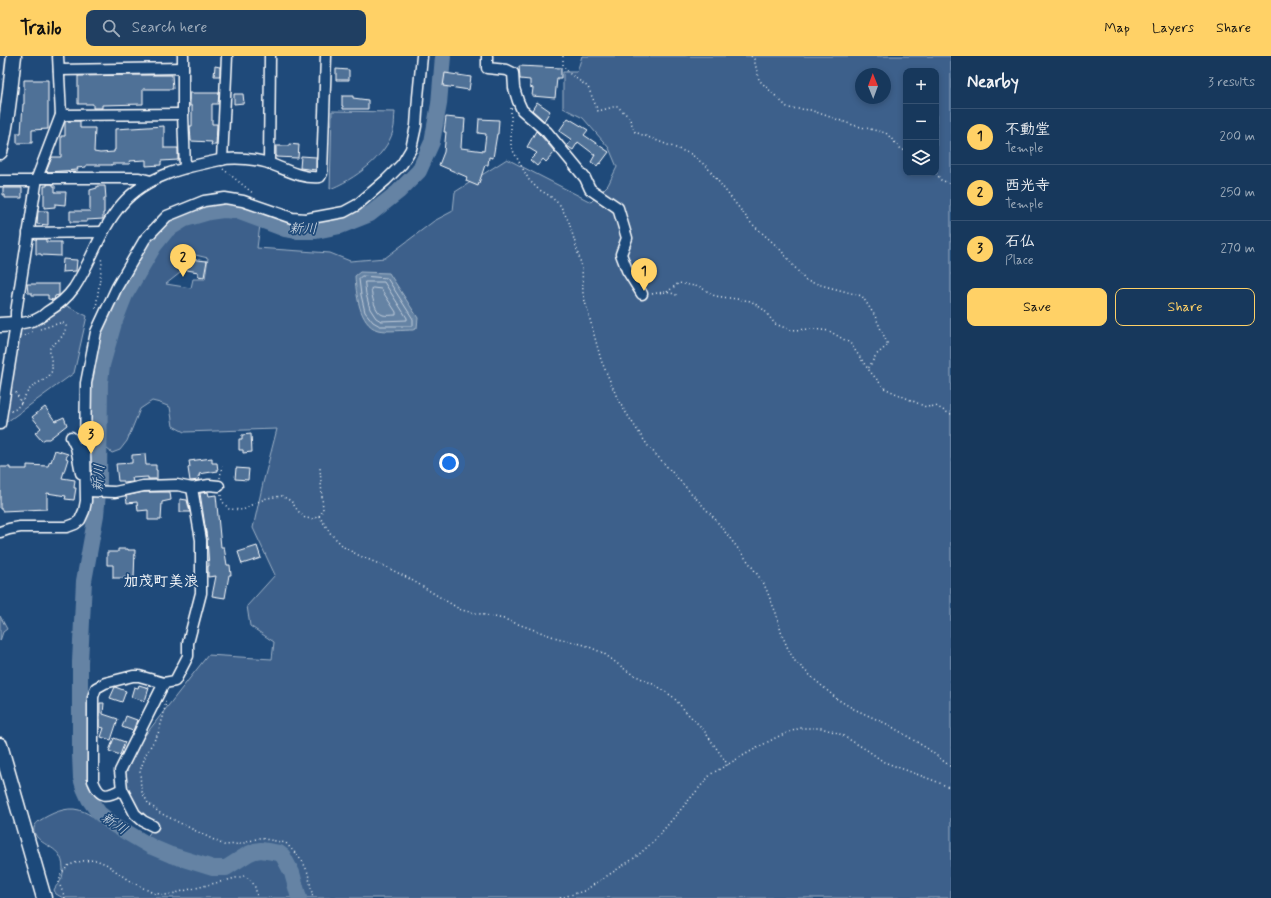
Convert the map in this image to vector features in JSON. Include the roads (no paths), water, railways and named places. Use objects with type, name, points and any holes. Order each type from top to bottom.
[{"type":"street","points":[[0,152],[4,137],[14,56]]},
{"type":"street","points":[[0,424],[16,324],[16,312],[36,179],[61,115],[58,56]]},
{"type":"street","points":[[183,56],[185,168]]},
{"type":"street","points":[[222,160],[227,56]]},
{"type":"street","points":[[269,163],[270,56]]},
{"type":"street","points":[[0,325],[16,324],[38,319],[58,305],[74,288],[103,232],[122,203],[135,191],[151,181],[185,168],[222,160],[248,160],[269,163],[302,176],[320,178],[322,173],[326,56]]},
{"type":"street","points":[[0,532],[20,527],[62,527],[75,524],[80,520],[84,511],[87,488],[86,383],[96,332],[117,287],[144,240],[167,216],[204,201],[226,198],[243,201],[292,218],[306,219],[344,212],[357,205],[402,164],[411,149],[416,126],[422,56]]},
{"type":"street","points":[[487,56],[487,68],[507,70],[513,73],[514,88],[522,110],[547,132],[585,178],[590,188],[618,208],[627,238],[621,254],[627,270],[642,294]]},
{"type":"street","points":[[59,70],[183,68]]},
{"type":"street","points":[[61,115],[183,114]]},
{"type":"street","points":[[0,181],[36,179],[139,178],[151,181]]},
{"type":"street","points":[[28,233],[103,232]]},
{"type":"street","points":[[71,437],[76,447],[87,488]]},
{"type":"street","points":[[87,488],[114,492],[143,486],[177,485],[192,488],[209,485],[218,486]]},
{"type":"street","points":[[122,789],[105,796],[96,789],[93,781],[93,697],[96,688],[105,683],[133,676],[139,676],[164,683],[175,681],[188,656],[188,643],[201,593],[201,540],[192,488]]},
{"type":"street","points":[[153,826],[143,821],[135,814],[122,789],[120,781],[121,768],[164,683]]},
{"type":"street","points":[[0,745],[44,898]]},
{"type":"water","points":[[360,272],[389,273],[418,318],[417,328],[413,330],[385,331],[372,327],[363,315],[356,290],[355,276]]},
{"type":"waterway","name":"新川","points":[[299,898],[292,873],[283,856],[279,853],[261,850],[255,851],[226,868],[213,868],[171,855],[152,847],[114,825],[99,813],[89,799],[84,788],[81,778],[80,755],[80,662],[84,581],[96,515],[99,482],[100,382],[102,365],[114,323],[125,295],[154,246],[167,230],[185,219],[209,212],[223,210],[237,211],[285,229],[316,231],[340,226],[370,214],[398,192],[419,171],[432,142],[439,104],[443,56]]},
{"type":"place","name":"西光寺","points":[[183,277]]},
{"type":"place","name":"不動堂","points":[[644,291]]},
{"type":"place","name":"石仏","points":[[91,454]]},
{"type":"district","name":"加茂町美浪","points":[[161,581]]}]
